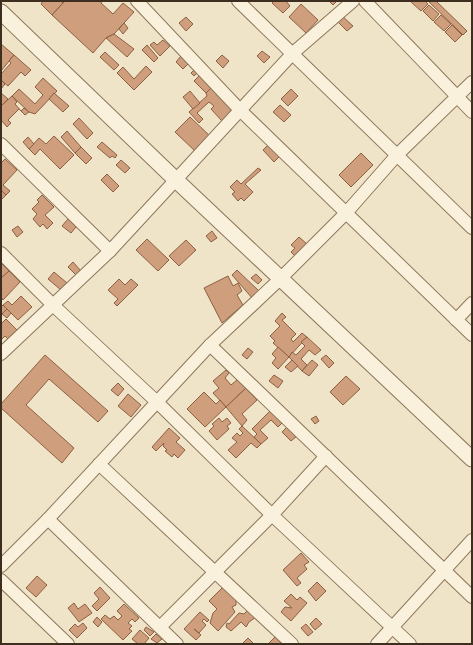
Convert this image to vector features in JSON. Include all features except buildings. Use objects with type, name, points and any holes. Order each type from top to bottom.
[{"type":"street","points":[[137,1],[241,111],[472,335]]},
{"type":"street","points":[[238,1],[472,228]]},
{"type":"street","points":[[1,354],[54,306],[110,251],[293,53],[353,1]]},
{"type":"street","points":[[365,1],[472,112]]},
{"type":"street","points":[[1,12],[280,280],[472,459]]},
{"type":"street","points":[[1,566],[48,519],[210,345],[280,280],[346,213],[397,155],[472,82]]},
{"type":"street","points":[[1,144],[110,251]]},
{"type":"street","points":[[1,253],[54,306],[158,402],[272,515],[410,644]]},
{"type":"street","points":[[456,320],[472,303]]},
{"type":"street","points":[[210,345],[472,597]]},
{"type":"street","points":[[160,627],[272,515],[326,456]]},
{"type":"street","points":[[99,464],[292,644]]},
{"type":"street","points":[[48,519],[177,644]]},
{"type":"street","points":[[377,644],[472,540]]},
{"type":"street","points":[[1,580],[68,644]]}]
